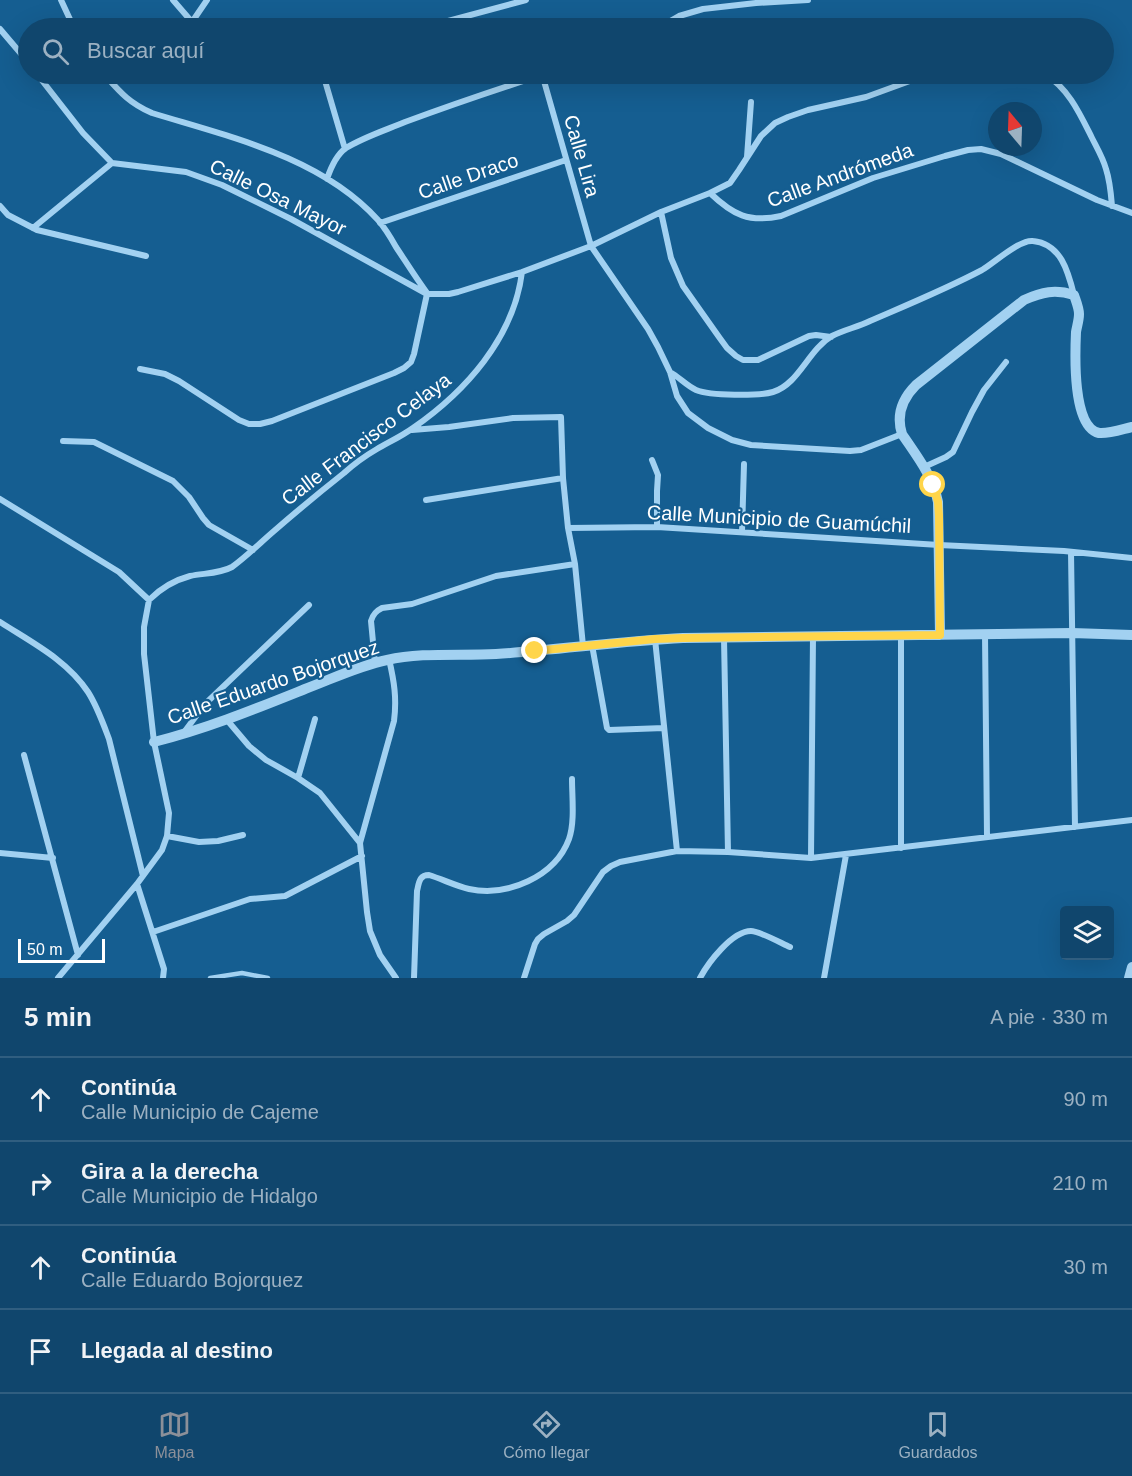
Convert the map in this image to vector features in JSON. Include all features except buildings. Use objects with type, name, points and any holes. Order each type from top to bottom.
[{"type":"street","points":[[61,0],[69,18]]},
{"type":"street","points":[[173,0],[189,18]]},
{"type":"street","points":[[195,18],[207,0]]},
{"type":"street","points":[[459,18],[526,0]]},
{"type":"street","points":[[676,18],[703,9],[807,0]]},
{"type":"street","points":[[0,29],[18,51]]},
{"type":"street","points":[[33,228],[112,163],[83,133],[45,84]]},
{"type":"street","points":[[113,84],[137,106],[152,113],[284,156],[347,191],[380,223],[427,294],[414,354],[411,362],[404,368],[394,374],[272,421],[249,424],[165,374],[140,369]]},
{"type":"street","points":[[326,84],[345,149]]},
{"type":"street","points":[[327,179],[331,167],[345,149],[431,112],[514,84]]},
{"type":"street","name":"Calle Lira","points":[[547,84],[591,246],[658,346],[670,372],[677,396],[688,413],[708,428],[732,440],[751,445],[850,451],[861,450],[902,434]]},
{"type":"street","points":[[427,294],[458,292],[522,272],[591,246],[661,212],[710,194],[730,183],[761,136],[775,123],[808,110],[866,97],[901,84]]},
{"type":"street","points":[[1058,84],[1074,102],[1107,171],[1112,206]]},
{"type":"street","points":[[747,158],[751,102]]},
{"type":"street","name":"Calle Andrómeda","points":[[710,194],[736,213],[753,219],[765,219],[781,216],[873,178],[945,156],[981,149],[1002,154],[1065,186],[1132,213]]},
{"type":"street","name":"Calle Draco","points":[[380,223],[566,160]]},
{"type":"street","name":"Calle Osa Mayor","points":[[112,163],[186,172],[222,185],[291,219],[427,294]]},
{"type":"street","points":[[0,206],[8,215],[33,228],[146,256]]},
{"type":"street","points":[[661,212],[671,258],[683,286],[727,348],[736,356],[743,360],[758,360],[809,336],[831,337]]},
{"type":"street","points":[[670,372],[703,392],[770,393],[783,388],[790,382],[814,351],[831,337],[960,280],[1029,241],[1047,246],[1060,257],[1070,276],[1079,313],[1075,368],[1083,418],[1091,429],[1099,433],[1132,427]]},
{"type":"street","name":"Calle Francisco Celaya","points":[[149,600],[162,589],[184,579],[226,570],[362,459],[411,430],[438,410],[465,385],[497,341],[510,317],[520,290],[522,272]]},
{"type":"street","points":[[940,635],[938,502],[936,491],[924,467],[902,434],[899,421],[904,400],[915,385],[1023,300],[1050,292],[1062,291],[1074,295]]},
{"type":"street","points":[[924,467],[953,452],[984,390],[1006,362]]},
{"type":"street","points":[[411,430],[513,418],[561,417],[563,478],[568,528],[588,646],[607,728],[609,730],[664,728]]},
{"type":"street","points":[[63,441],[94,442],[173,481],[189,497],[209,525],[253,550]]},
{"type":"street","points":[[652,460],[658,475],[657,527]]},
{"type":"street","points":[[742,532],[744,464]]},
{"type":"street","points":[[426,500],[563,478]]},
{"type":"street","points":[[0,499],[119,572],[149,600],[144,627],[144,654],[154,742],[169,813],[167,836],[162,850],[137,884],[58,978]]},
{"type":"street","name":"Calle Municipio de Guamúchil","points":[[568,528],[657,527],[1071,552],[1132,558]]},
{"type":"street","points":[[1071,552],[1075,827]]},
{"type":"street","points":[[375,663],[371,621],[375,612],[382,608],[412,604],[490,577],[575,564]]},
{"type":"street","points":[[183,734],[210,699],[309,605]]},
{"type":"street","points":[[0,622],[57,659],[88,693],[109,739],[143,876]]},
{"type":"street","name":"Calle Eduardo Bojorquez","points":[[154,742],[227,720],[388,659],[435,655],[495,654],[655,639],[1072,633],[1132,635]]},
{"type":"street","points":[[986,634],[987,836]]},
{"type":"street","points":[[900,635],[901,848]]},
{"type":"street","points":[[811,858],[813,636]]},
{"type":"street","points":[[724,638],[728,852]]},
{"type":"street","points":[[655,639],[677,851]]},
{"type":"street","points":[[388,659],[396,696],[394,721],[360,843],[370,931],[380,955],[396,978]]},
{"type":"street","points":[[227,720],[249,746],[266,760],[320,793],[360,843]]},
{"type":"street","points":[[298,778],[315,720]]},
{"type":"street","points":[[24,755],[78,955]]},
{"type":"street","points":[[414,978],[417,891],[421,878],[429,875],[469,889],[486,891],[506,888],[537,877],[552,865],[569,839],[572,826],[572,779]]},
{"type":"street","points":[[524,978],[538,939],[574,915],[603,872],[620,862],[677,851],[811,858],[1132,820]]},
{"type":"street","points":[[167,836],[199,842],[218,841],[243,834]]},
{"type":"street","points":[[0,853],[53,858]]},
{"type":"street","points":[[824,978],[846,855]]},
{"type":"street","points":[[153,932],[250,899],[285,896],[362,856]]},
{"type":"street","points":[[137,884],[164,969],[164,978]]},
{"type":"street","points":[[700,978],[729,941],[744,932],[753,931],[790,947]]},
{"type":"street","points":[[1129,978],[1132,968]]},
{"type":"lane","points":[[210,978],[242,974],[268,978]]},
{"type":"route","points":[[535,651],[655,639],[940,635],[939,516],[936,491],[933,485]]}]
